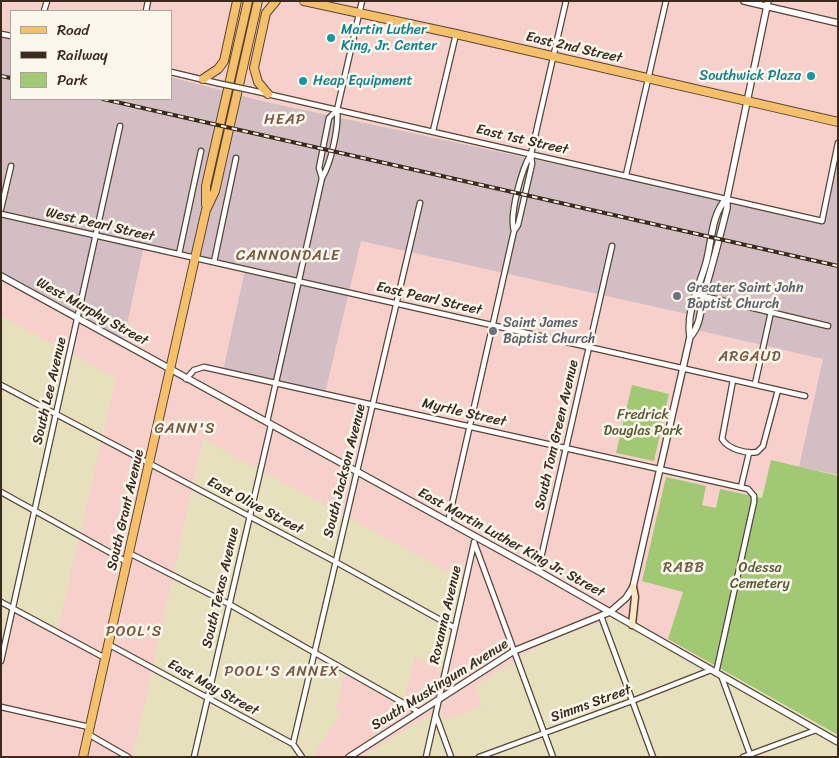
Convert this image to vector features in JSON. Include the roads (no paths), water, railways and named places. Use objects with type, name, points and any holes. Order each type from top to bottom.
[{"type":"main road","points":[[203,79],[218,69],[224,61],[236,1]]},
{"type":"main road","name":"South Grant Avenue","points":[[206,210],[206,186],[248,1]]},
{"type":"main road","name":"South Grant Avenue","points":[[84,757],[88,731],[206,210],[215,191],[258,1]]},
{"type":"main road","points":[[268,94],[258,82],[254,68],[266,13],[276,1]]},
{"type":"main road","name":"East 2nd Street","points":[[304,1],[838,122]]},
{"type":"main road","points":[[632,625],[635,598],[633,587]]},
{"type":"street","points":[[337,110],[362,1]]},
{"type":"street","points":[[448,522],[514,231],[512,224],[525,163],[531,154],[566,1]]},
{"type":"street","points":[[626,175],[650,79],[666,1]]},
{"type":"street","points":[[744,1],[768,4],[838,22]]},
{"type":"street","points":[[727,198],[768,4]]},
{"type":"street","points":[[433,131],[456,34]]},
{"type":"street","name":"East 1st Street","points":[[172,72],[822,221],[838,143]]},
{"type":"street","name":"South Texas Avenue","points":[[322,178],[319,168],[329,118],[337,110]]},
{"type":"street","name":"South Texas Avenue","points":[[194,757],[250,516],[276,382],[322,178],[327,170],[338,120],[337,110]]},
{"type":"street","name":"South Lee Avenue","points":[[1,661],[120,126]]},
{"type":"street","points":[[179,254],[201,151]]},
{"type":"street","points":[[214,262],[236,158]]},
{"type":"street","points":[[1,209],[11,166]]},
{"type":"street","name":"South Muskingum Avenue","points":[[349,757],[514,651],[610,612],[626,598],[633,587],[662,470],[690,337],[688,325],[695,294],[706,264],[719,206],[727,198]]},
{"type":"street","name":"South Muskingum Avenue","points":[[690,337],[697,329],[720,239],[727,208],[727,198]]},
{"type":"street","name":"South Jackson Avenue","points":[[293,744],[334,561],[357,472],[420,203]]},
{"type":"street","name":"West Pearl Street","points":[[1,214],[195,258]]},
{"type":"street","name":"South Tom Green Avenue","points":[[538,571],[612,246]]},
{"type":"street","name":"East Pearl Street","points":[[195,258],[805,396]]},
{"type":"street","name":"West Murphy Street","points":[[1,276],[170,369]]},
{"type":"street","points":[[695,294],[828,326]]},
{"type":"street","points":[[755,384],[771,312]]},
{"type":"street","name":"Myrtle Street","points":[[186,379],[194,370],[204,367],[741,487]]},
{"type":"street","name":"East Martin Luther King Jr. Street","points":[[170,369],[448,522],[474,540],[538,571],[838,742]]},
{"type":"street","points":[[733,380],[722,439],[726,444],[749,453],[757,452],[763,446],[778,390]]},
{"type":"street","name":"East Olive Street","points":[[1,385],[334,561],[454,628]]},
{"type":"street","points":[[749,453],[741,487],[752,492],[754,502],[716,673],[750,756]]},
{"type":"street","points":[[1,492],[127,562]]},
{"type":"street","points":[[474,540],[553,757]]},
{"type":"street","name":"Roxanna Avenue","points":[[426,757],[474,540]]},
{"type":"street","points":[[129,553],[315,651],[419,712]]},
{"type":"street","points":[[1,602],[105,658]]},
{"type":"street","points":[[601,616],[653,757]]},
{"type":"street","name":"East May Street","points":[[108,644],[293,744],[302,757]]},
{"type":"street","name":"Simms Street","points":[[479,757],[632,701],[716,673]]},
{"type":"street","points":[[1,707],[88,731],[128,757]]},
{"type":"street","points":[[435,715],[451,757]]},
{"type":"street","points":[[743,757],[816,730]]},
{"type":"railway","points":[[1,76],[10,78]]},
{"type":"railway","points":[[107,100],[838,266]]},
{"type":"place","name":"Martin Luther King, Jr. Center","points":[[331,38]]},
{"type":"place","name":"Southwick Plaza","points":[[811,76]]},
{"type":"place","name":"Heap Equipment","points":[[303,81]]},
{"type":"place","name":"Greater Saint John Baptist Church","points":[[677,296]]},
{"type":"place","name":"Saint James Baptist Church","points":[[493,331]]},
{"type":"district","name":"HEAP","points":[[285,120]]},
{"type":"district","name":"CANNONDALE","points":[[288,256]]},
{"type":"district","name":"ARGAUD","points":[[750,357]]},
{"type":"district","name":"GANN'S","points":[[185,429]]},
{"type":"district","name":"RABB","points":[[684,568]]},
{"type":"district","name":"POOL'S","points":[[134,632]]},
{"type":"district","name":"POOL'S ANNEX","points":[[282,672]]},
{"type":"park label","name":"Fredrick Douglas Park","points":[[643,424]]},
{"type":"park label","name":"Odessa Cemetery","points":[[760,576]]}]
